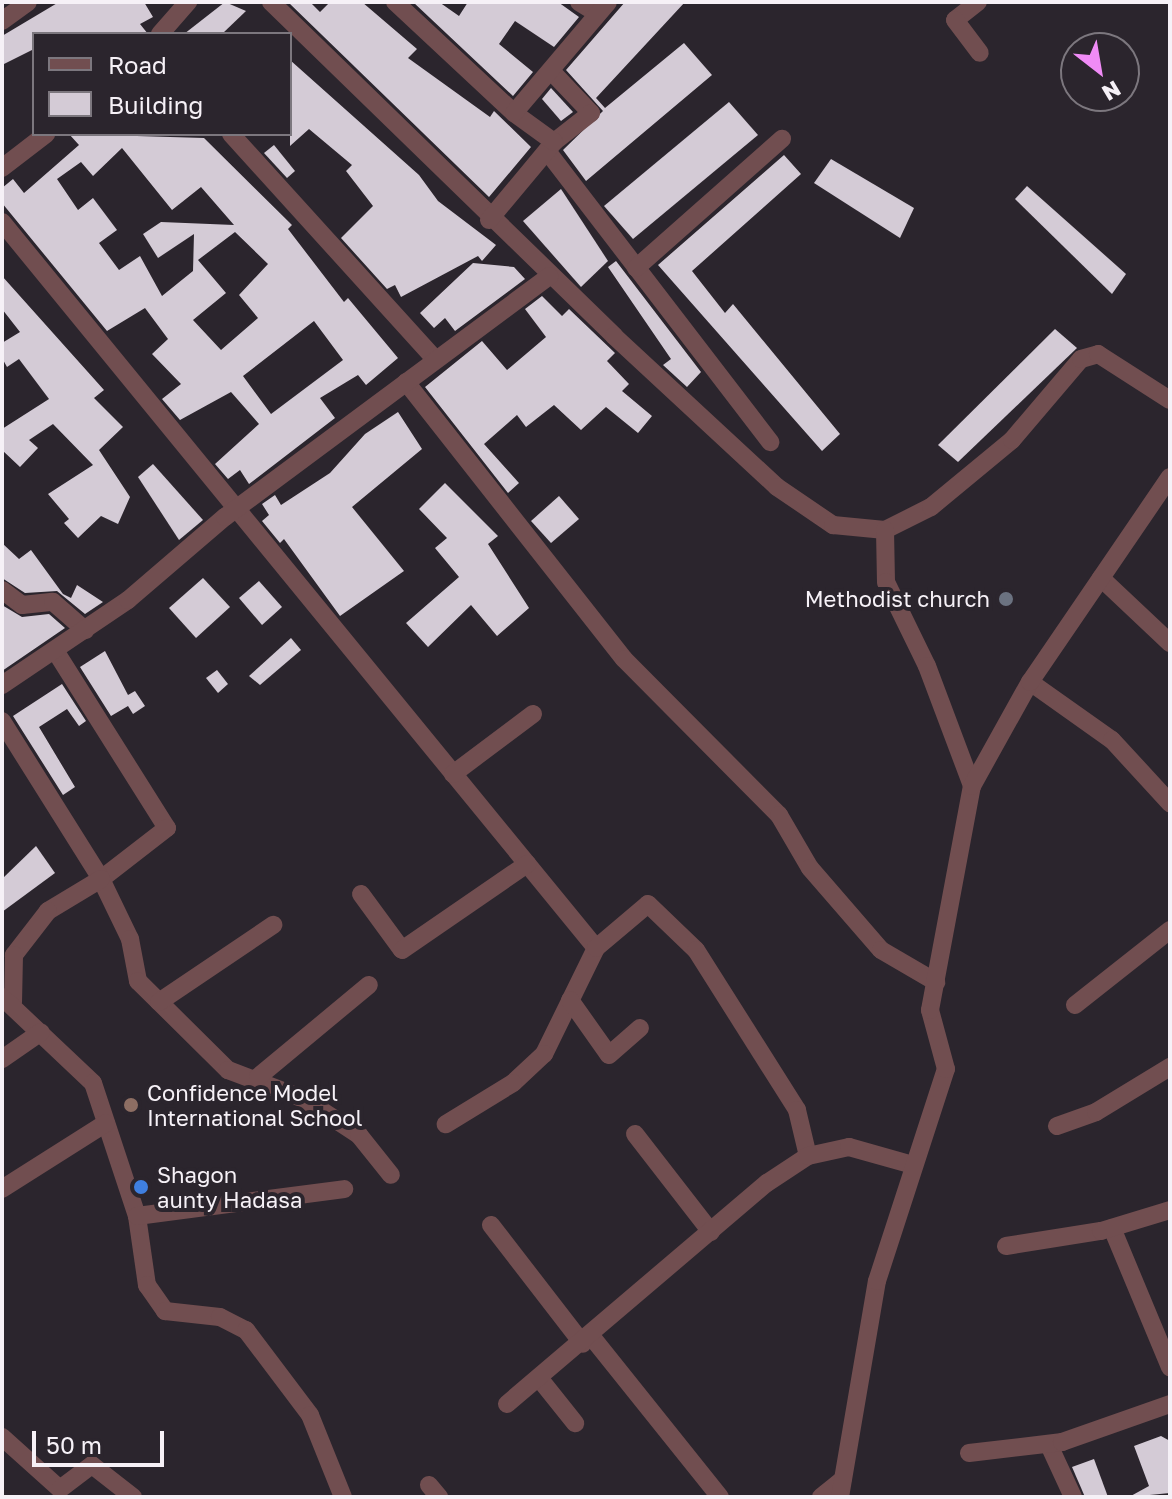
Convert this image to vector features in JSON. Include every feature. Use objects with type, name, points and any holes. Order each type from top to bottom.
[{"type":"street","points":[[2,21],[28,2]]},
{"type":"street","points":[[162,32],[188,2]]},
{"type":"street","points":[[271,2],[549,276],[777,487],[833,525],[885,530],[931,507],[1012,440],[1081,359],[1098,354],[1170,400]]},
{"type":"street","points":[[395,2],[551,147],[636,268],[770,442]]},
{"type":"street","points":[[514,113],[553,73],[603,8],[579,2]]},
{"type":"street","points":[[978,2],[955,20],[980,53]]},
{"type":"street","points":[[489,220],[551,147],[591,113],[553,73]]},
{"type":"street","points":[[2,168],[43,136]]},
{"type":"street","points":[[233,136],[436,360]]},
{"type":"street","points":[[636,268],[782,139]]},
{"type":"street","points":[[2,222],[596,948]]},
{"type":"street","points":[[2,685],[56,652],[236,508],[436,360],[509,313],[549,276]]},
{"type":"street","points":[[406,382],[624,659],[779,815],[810,868],[881,950],[936,982]]},
{"type":"street","points":[[821,1497],[841,1488],[877,1281],[946,1069],[930,1010],[972,786],[1030,682],[1170,477]]},
{"type":"street","points":[[885,530],[886,582],[972,786]]},
{"type":"street","points":[[1101,578],[1170,643]]},
{"type":"street","points":[[2,590],[22,605],[53,602],[85,630]]},
{"type":"street","points":[[56,652],[167,828],[101,879],[48,911],[14,955],[7,1000],[93,1083],[137,1216],[147,1285],[165,1311],[220,1317],[246,1330],[310,1415],[343,1497]]},
{"type":"street","points":[[1030,682],[1112,740],[1170,803]]},
{"type":"street","points":[[453,774],[533,714]]},
{"type":"street","points":[[2,721],[101,879],[130,939],[138,981],[228,1070],[258,1077],[359,1135],[391,1175]]},
{"type":"street","points":[[361,894],[402,950],[527,864]]},
{"type":"street","points":[[446,1124],[513,1083],[544,1054],[596,948],[648,904],[696,950],[740,1008],[797,1110],[808,1156]]},
{"type":"street","points":[[159,1002],[273,925]]},
{"type":"street","points":[[1075,1005],[1170,930]]},
{"type":"street","points":[[258,1077],[369,985]]},
{"type":"street","points":[[570,1000],[609,1055],[640,1028]]},
{"type":"street","points":[[2,1059],[41,1032]]},
{"type":"street","points":[[1057,1126],[1096,1112],[1170,1067]]},
{"type":"street","points":[[2,1189],[106,1123]]},
{"type":"street","points":[[635,1134],[711,1232]]},
{"type":"street","points":[[507,1404],[587,1340],[711,1232],[808,1156],[849,1147],[913,1165]]},
{"type":"street","points":[[137,1216],[344,1189]]},
{"type":"street","points":[[1006,1246],[1112,1228],[1170,1210]]},
{"type":"street","points":[[491,1225],[720,1497]]},
{"type":"street","points":[[1112,1228],[1169,1363]]},
{"type":"street","points":[[539,1378],[575,1423]]},
{"type":"street","points":[[969,1453],[1049,1445],[1170,1404]]},
{"type":"street","points":[[2,1437],[60,1489],[92,1465],[133,1497]]},
{"type":"street","points":[[1049,1445],[1073,1497]]},
{"type":"building","points":[[59,2],[144,2],[153,17],[140,24],[146,32],[32,32],[32,50],[2,65],[2,36]]},
{"type":"building","points":[[225,2],[246,11],[224,32],[187,32]]},
{"type":"building","points":[[288,2],[310,2],[320,12],[330,2],[362,2],[417,49],[408,58],[490,117],[494,111],[531,147],[489,197]]},
{"type":"building","points":[[413,2],[439,2],[459,16],[468,2],[558,2],[579,17],[554,47],[515,21],[499,44],[533,72],[513,96]]},
{"type":"building","points":[[625,2],[685,2],[596,98],[605,108],[684,43],[712,75],[586,181],[563,150],[603,111],[566,70]]},
{"type":"building","points":[[292,62],[419,175],[438,201],[496,245],[482,261],[478,256],[401,297],[395,285],[387,289],[341,238],[373,206],[346,171],[352,165],[309,129],[290,146]]},
{"type":"building","points":[[551,88],[573,112],[561,121],[542,99]]},
{"type":"building","points":[[729,102],[758,135],[633,239],[604,206]]},
{"type":"building","points":[[71,136],[204,138],[292,225],[288,229],[344,302],[348,298],[398,358],[366,385],[358,375],[320,398],[335,418],[249,484],[240,470],[228,479],[215,464],[259,424],[231,392],[180,420],[162,399],[181,384],[152,354],[168,339],[145,308],[107,331],[2,203],[2,188],[13,179],[24,193],[79,145]],"holes":[[[122,148],[172,210],[201,187],[234,225],[161,222],[143,234],[158,258],[194,234],[193,271],[162,296],[140,256],[119,270],[99,243],[117,230],[93,198],[78,210],[57,179],[81,162],[93,176]],[[235,232],[268,264],[239,295],[258,318],[221,350],[193,320],[226,293],[198,260]],[[314,321],[343,360],[271,414],[243,376]]]},
{"type":"building","points":[[274,145],[295,171],[287,178],[264,153]]},
{"type":"building","points":[[784,155],[801,174],[692,271],[725,313],[733,304],[840,434],[822,451],[658,265]]},
{"type":"building","points":[[831,159],[914,208],[900,238],[814,183]]},
{"type":"building","points":[[1027,186],[1126,274],[1112,294],[1015,199]]},
{"type":"building","points":[[561,189],[608,261],[581,287],[523,221]]},
{"type":"building","points":[[616,261],[701,372],[687,387],[663,365],[671,359],[608,267]]},
{"type":"building","points":[[473,263],[514,267],[525,279],[455,331],[445,318],[434,328],[420,313]]},
{"type":"building","points":[[2,276],[104,390],[94,398],[123,427],[99,450],[130,497],[118,524],[101,516],[78,538],[64,523],[69,519],[48,494],[93,465],[53,424],[29,440],[38,448],[20,467],[2,450],[2,429],[49,399],[19,359],[7,367],[2,358],[2,343],[20,332],[2,309]]},
{"type":"building","points":[[542,296],[562,316],[569,309],[615,353],[607,361],[629,384],[622,391],[652,416],[638,433],[606,407],[581,430],[554,405],[526,427],[517,415],[484,444],[519,483],[508,493],[425,387],[482,341],[507,370],[546,337],[525,309]]},
{"type":"building","points":[[1055,329],[1077,348],[958,462],[938,445]]},
{"type":"building","points":[[398,412],[422,449],[352,507],[404,571],[340,616],[284,539],[280,543],[262,521],[269,515],[262,504],[275,495],[281,505],[330,473],[365,434]]},
{"type":"building","points":[[153,464],[203,520],[179,540],[138,477]]},
{"type":"building","points":[[445,483],[498,536],[488,544],[529,608],[497,636],[471,605],[428,647],[406,623],[459,577],[435,548],[447,538],[419,509]]},
{"type":"building","points":[[559,496],[579,519],[551,543],[531,521]]},
{"type":"building","points":[[2,543],[19,559],[31,550],[63,594],[71,598],[77,585],[103,602],[85,614],[57,591],[25,593],[2,578]]},
{"type":"building","points":[[203,578],[230,607],[196,638],[169,608]]},
{"type":"building","points":[[259,581],[282,607],[262,625],[239,598]]},
{"type":"building","points":[[2,605],[22,617],[49,614],[65,628],[2,671]]},
{"type":"building","points":[[291,638],[301,650],[260,685],[249,676]]},
{"type":"building","points":[[105,651],[128,695],[135,691],[145,706],[133,714],[128,706],[111,716],[80,667]]},
{"type":"building","points":[[217,670],[228,684],[218,693],[206,678]]},
{"type":"building","points":[[62,684],[86,721],[79,726],[67,709],[39,727],[75,787],[63,795],[13,716]]},
{"type":"building","points":[[36,846],[55,873],[2,912],[2,879]]},
{"type":"building","points":[[1161,1436],[1170,1441],[1170,1493],[1129,1497],[1149,1486],[1134,1446]]},
{"type":"building","points":[[1094,1459],[1108,1497],[1085,1497],[1072,1467]]},
{"type":"place","name":"Methodist church","points":[[1006,599]]},
{"type":"place","name":"Confidence Model International School","points":[[131,1105]]},
{"type":"place","name":"Shagon aunty Hadasa","points":[[141,1187]]}]
